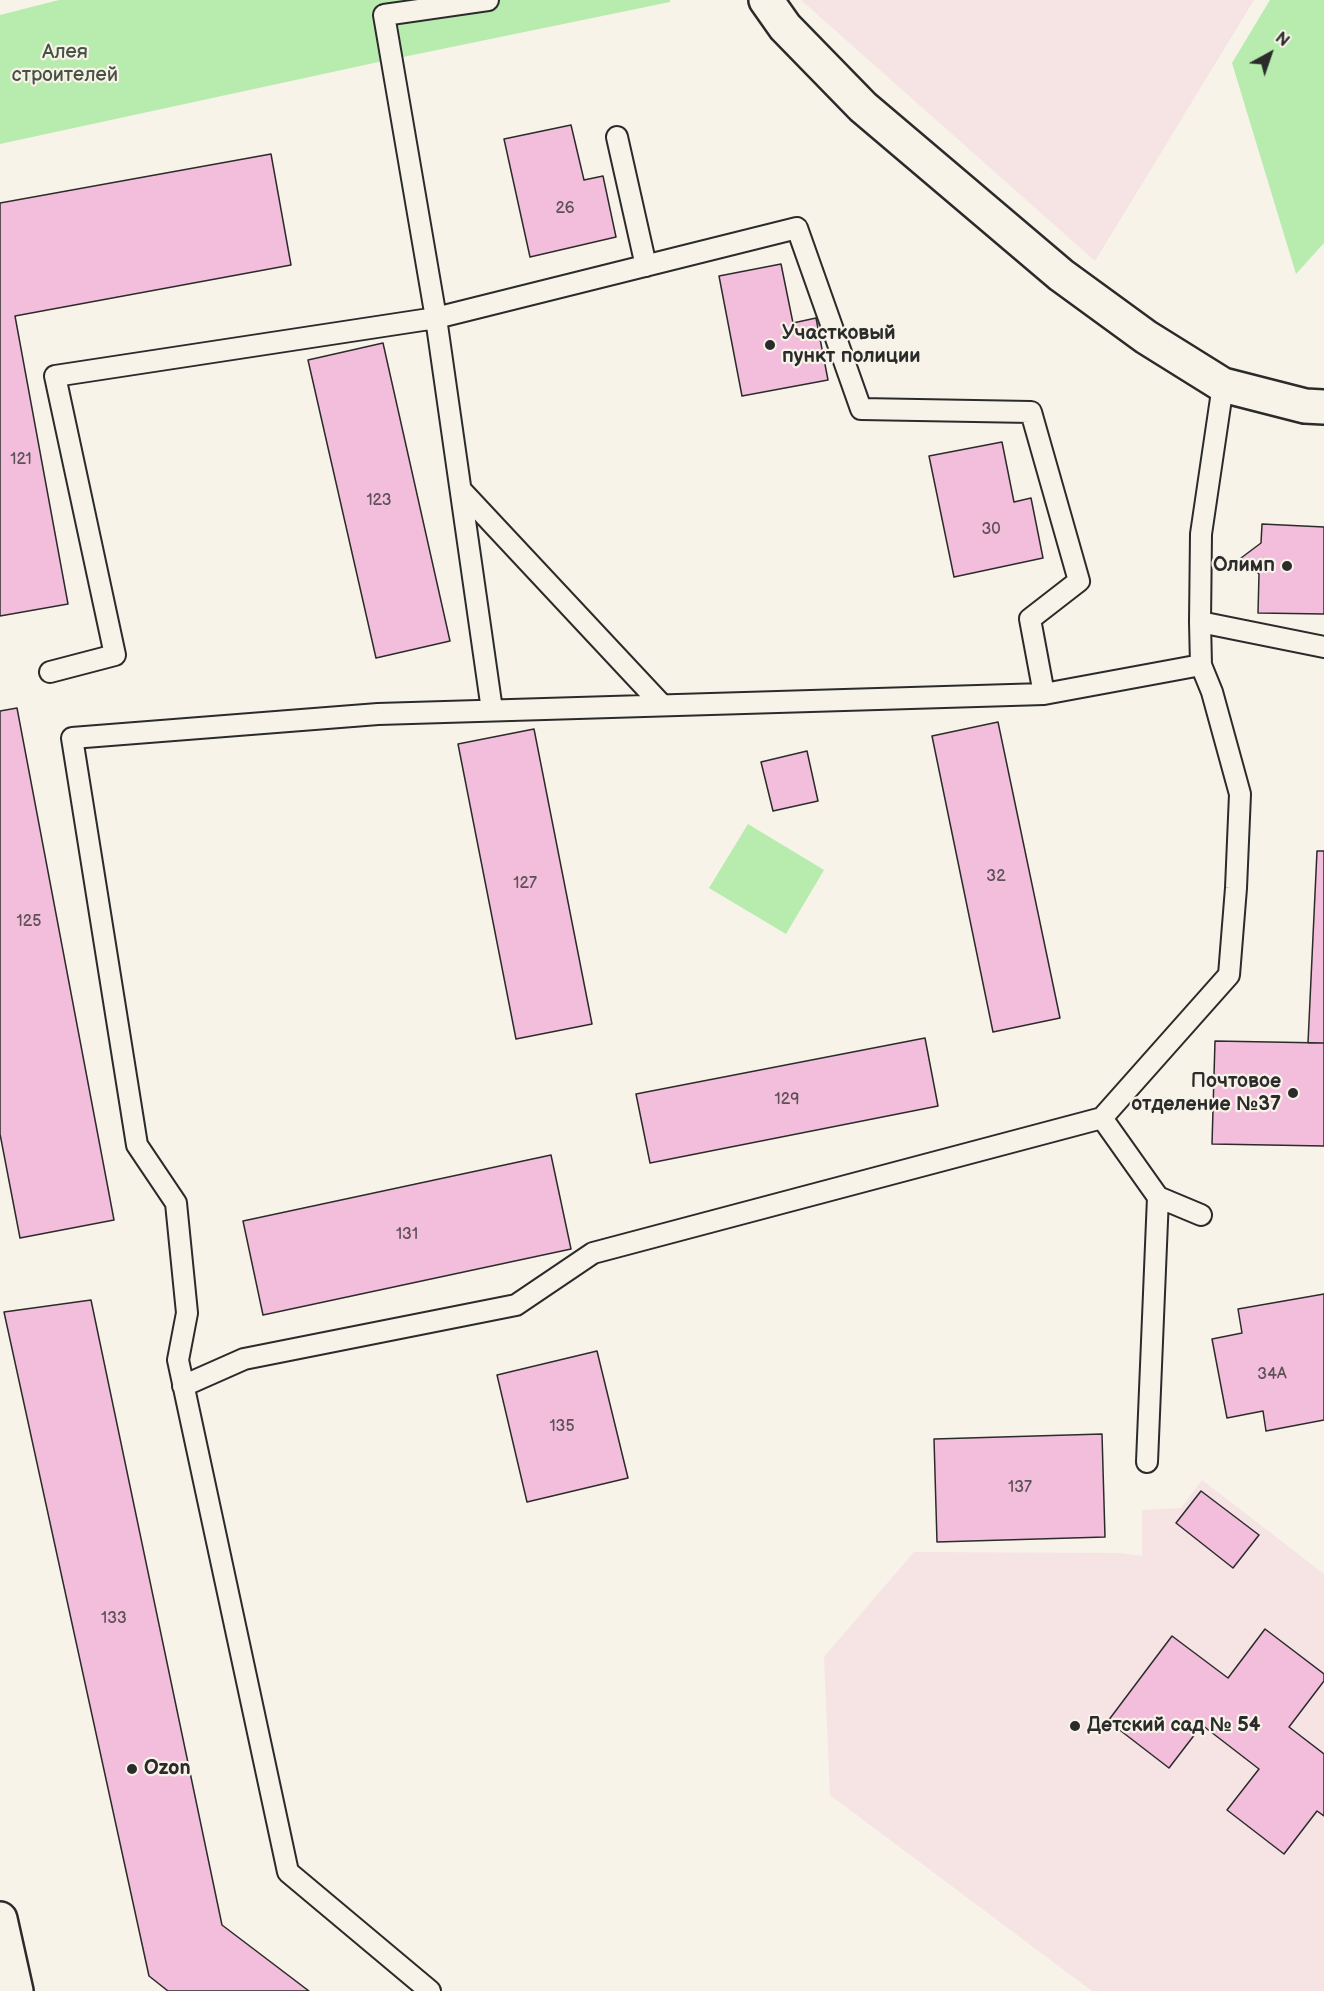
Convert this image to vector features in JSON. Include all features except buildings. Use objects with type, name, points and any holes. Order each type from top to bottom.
[{"type":"street","points":[[766,0],[786,27],[863,107],[1061,275],[1146,337],[1224,385],[1305,406],[1324,407]]},
{"type":"street","points":[[0,1918],[16,1991]]},
{"type":"lane","points":[[488,0],[384,15],[436,318],[492,710]]},
{"type":"lane","points":[[617,137],[646,266]]},
{"type":"lane","points":[[50,672],[115,655],[55,376],[436,318],[797,228],[861,409],[1031,412],[1079,581],[1030,619],[1044,694]]},
{"type":"lane","points":[[183,1386],[244,1359],[516,1305],[592,1253],[1102,1118],[1229,975],[1240,794],[1212,692],[1201,665],[1200,622],[1201,534],[1224,385]]},
{"type":"lane","points":[[461,490],[662,705]]},
{"type":"lane","points":[[1200,622],[1324,647]]},
{"type":"lane","points":[[430,1991],[288,1872],[178,1360],[187,1313],[176,1203],[137,1145],[72,738],[378,714],[1044,694],[1201,665]]},
{"type":"lane","points":[[1102,1118],[1158,1197],[1201,1215]]},
{"type":"lane","points":[[1147,1462],[1158,1197]]},
{"type":"shaded area","points":[[801,0],[1254,0],[1095,261]]},
{"type":"shaded area","name":"Детский сад № 54","points":[[1202,1480],[1324,1574],[1324,1991],[1092,1991],[830,1795],[824,1657],[914,1552],[1119,1553],[1142,1556],[1142,1510],[1181,1508]]},
{"type":"green space","name":"Алея строителей","points":[[59,0],[670,0],[670,2],[0,144],[0,15]]},
{"type":"green space","points":[[1270,0],[1324,0],[1324,243],[1296,274],[1232,63]]},
{"type":"green space","points":[[748,824],[824,870],[786,934],[709,888]]},
{"type":"place","name":"Участковый пункт полиции","points":[[770,345]]},
{"type":"place","name":"Олимп","points":[[1287,566]]},
{"type":"place","name":"Почтовое отделение №37","points":[[1293,1093]]},
{"type":"place","name":"Детский сад № 54","points":[[1075,1726]]},
{"type":"place","name":"Ozon","points":[[132,1769]]}]
